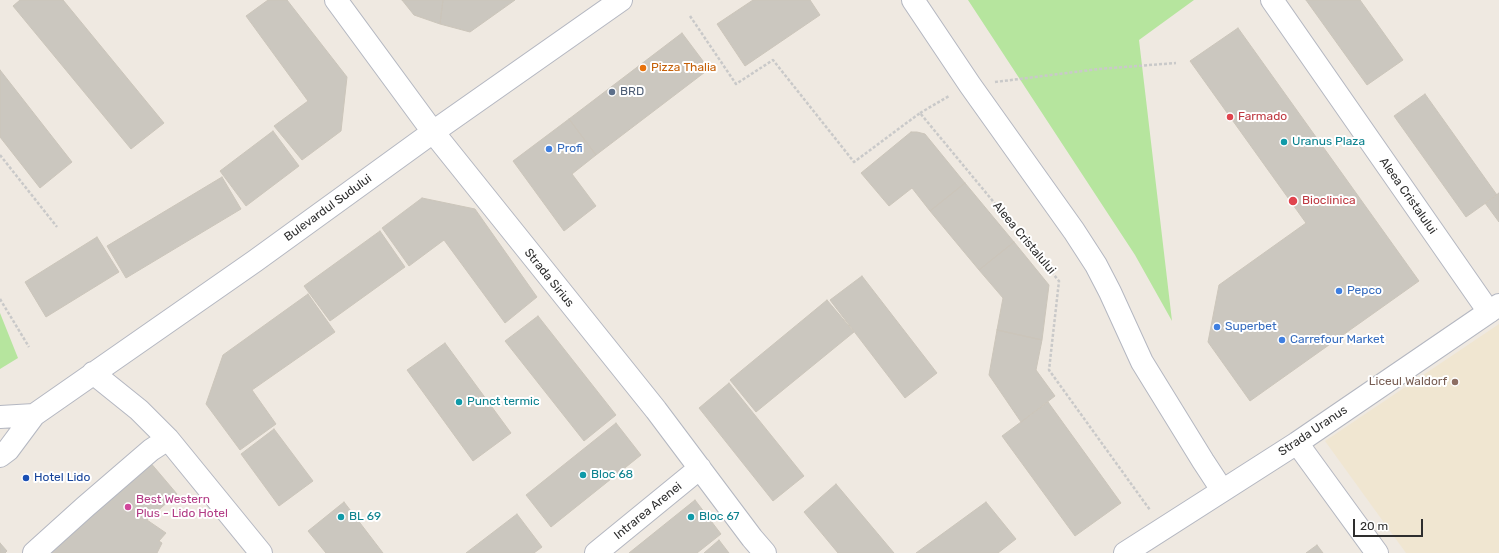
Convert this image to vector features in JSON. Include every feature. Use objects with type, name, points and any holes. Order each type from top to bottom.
[{"type":"street","name":"Strada Sirius","points":[[336,0],[433,132],[656,410],[752,538],[765,553]]},
{"type":"street","name":"Bulevardul Sudului","points":[[0,456],[8,450],[34,415],[255,261],[433,132],[621,0]]},
{"type":"street","points":[[913,0],[970,85],[1096,265],[1142,362],[1222,490]]},
{"type":"street","name":"Aleea Cristalului","points":[[1272,0],[1494,309]]},
{"type":"street","name":"Strada Uranus","points":[[1125,553],[1297,442],[1494,309]]},
{"type":"street","points":[[93,373],[139,410],[168,438],[262,553]]},
{"type":"street","points":[[0,417],[34,415]]},
{"type":"street","points":[[34,553],[84,507],[151,450],[168,438]]},
{"type":"street","points":[[1297,442],[1377,553]]},
{"type":"street","name":"Intrarea Arenei","points":[[596,553],[700,468]]},
{"type":"path","points":[[690,16],[736,84],[773,60],[854,162],[920,113],[970,85],[1098,70],[1176,63]]},
{"type":"path","name":"Aleea Cristalului","points":[[920,113],[1059,281],[1049,370],[1162,529]]},
{"type":"path","points":[[0,154],[58,227]]},
{"type":"path","points":[[0,299],[29,347]]},
{"type":"shaded area","name":"Liceul Waldorf","points":[[1499,324],[1499,553],[1406,553],[1325,441]]},
{"type":"green space","points":[[968,0],[1194,0],[1139,40],[1172,321],[1135,255]]},
{"type":"green space","points":[[0,313],[18,358],[0,369]]},
{"type":"building","points":[[20,0],[63,0],[164,123],[131,149],[13,6]]},
{"type":"building","points":[[268,0],[287,0],[347,77],[341,131],[302,160],[274,126],[308,101],[246,16]]},
{"type":"building","points":[[402,0],[443,0],[440,24],[414,15]]},
{"type":"building","points":[[443,0],[515,0],[470,32],[440,24]]},
{"type":"building","points":[[753,0],[810,0],[820,15],[745,66],[717,24]]},
{"type":"building","points":[[1306,0],[1360,0],[1403,60],[1367,85]]},
{"type":"building","name":"Uranus Plaza","points":[[1238,28],[1419,281],[1250,401],[1208,342],[1219,285],[1306,223],[1190,61]]},
{"type":"building","points":[[682,33],[709,69],[596,155],[569,119]]},
{"type":"building","points":[[0,70],[72,162],[40,188],[0,137]]},
{"type":"building","points":[[1425,94],[1497,195],[1466,217],[1394,116]]},
{"type":"building","points":[[569,119],[596,155],[572,174],[596,206],[564,231],[513,161]]},
{"type":"building","points":[[273,131],[299,166],[246,206],[220,171]]},
{"type":"building","points":[[911,132],[925,134],[965,183],[930,211],[912,188],[889,206],[861,173]]},
{"type":"building","points":[[222,177],[241,209],[126,278],[107,246]]},
{"type":"building","points":[[965,183],[1014,242],[979,270],[930,211]]},
{"type":"building","points":[[1499,193],[1499,222],[1485,203]]},
{"type":"building","points":[[422,198],[475,209],[537,297],[505,323],[444,240],[409,266],[382,228]]},
{"type":"building","points":[[380,231],[405,267],[330,321],[304,286]]},
{"type":"building","points":[[97,237],[119,272],[46,317],[25,282]]},
{"type":"building","points":[[1014,242],[1049,285],[1042,340],[997,330],[1003,298],[979,270]]},
{"type":"building","points":[[862,276],[937,373],[905,398],[830,300]]},
{"type":"building","points":[[308,294],[335,332],[252,390],[276,424],[240,450],[206,404],[223,355]]},
{"type":"building","points":[[827,300],[854,332],[756,412],[730,380]]},
{"type":"building","points":[[538,316],[616,415],[584,441],[505,341]]},
{"type":"building","points":[[997,330],[1042,340],[1036,370],[1055,396],[1021,422],[989,375]]},
{"type":"building","name":"Punct termic","points":[[445,343],[511,433],[473,461],[407,370]]},
{"type":"building","points":[[729,383],[804,476],[773,501],[699,408]]},
{"type":"building","points":[[1048,402],[1121,503],[1075,536],[1002,436]]},
{"type":"building","name":"Bloc 68","points":[[616,423],[641,455],[551,527],[526,495]]},
{"type":"building","points":[[274,429],[313,481],[279,506],[241,454]]},
{"type":"building","name":"Best Western Plus - Lido Hotel","points":[[149,461],[177,494],[147,520],[166,533],[159,541],[162,543],[157,553],[45,553]]},
{"type":"building","points":[[836,484],[894,553],[838,553],[804,512]]},
{"type":"building","name":"Bloc 67","points":[[695,500],[721,534],[697,553],[629,553]]},
{"type":"building","name":"BL 69","points":[[344,502],[383,553],[326,553],[308,531]]},
{"type":"building","points":[[986,502],[1016,539],[998,553],[916,553]]},
{"type":"building","points":[[517,514],[542,547],[534,553],[466,553]]},
{"type":"building","points":[[719,540],[729,553],[704,553]]},
{"type":"building","points":[[0,543],[7,551],[5,553],[0,553]]},
{"type":"building","points":[[1317,545],[1323,553],[1306,553]]},
{"type":"place","name":"Pizza Thalia","points":[[643,68]]},
{"type":"place","name":"BRD","points":[[612,92]]},
{"type":"place","name":"Farmado","points":[[1230,117]]},
{"type":"place","name":"Uranus Plaza","points":[[1284,142]]},
{"type":"place","name":"Profi","points":[[549,149]]},
{"type":"place","name":"Bioclinica","points":[[1293,201]]},
{"type":"place","name":"Pepco","points":[[1339,291]]},
{"type":"place","name":"Superbet","points":[[1217,327]]},
{"type":"place","name":"Carrefour Market","points":[[1282,340]]},
{"type":"place","name":"Liceul Waldorf","points":[[1455,382]]},
{"type":"place","name":"Punct termic","points":[[459,402]]},
{"type":"place","name":"Bloc 68","points":[[583,475]]},
{"type":"place","name":"Hotel Lido","points":[[26,478]]},
{"type":"place","name":"Best Western Plus - Lido Hotel","points":[[128,507]]},
{"type":"place","name":"BL 69","points":[[341,517]]},
{"type":"place","name":"Bloc 67","points":[[691,517]]}]
